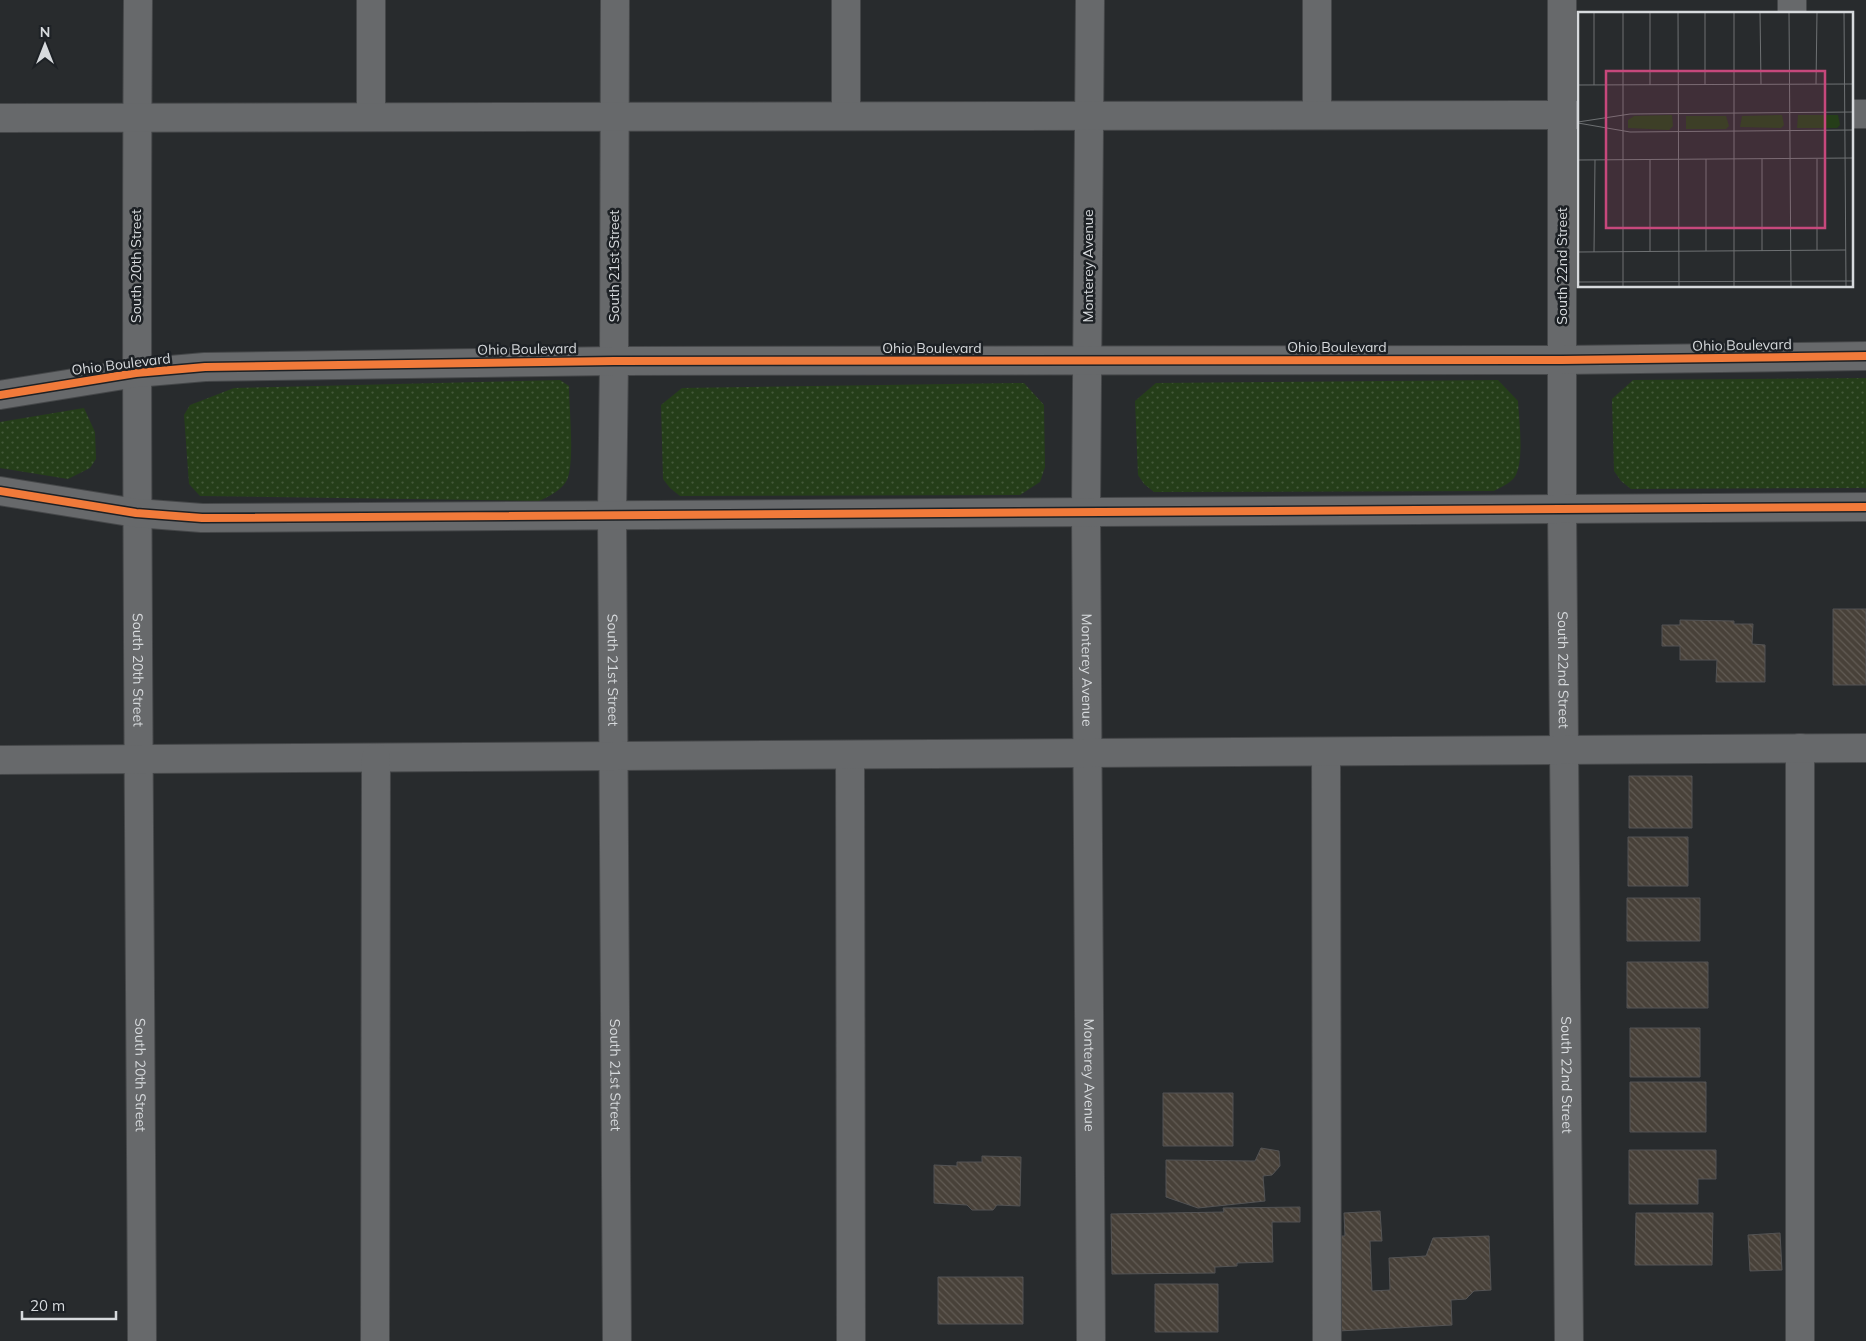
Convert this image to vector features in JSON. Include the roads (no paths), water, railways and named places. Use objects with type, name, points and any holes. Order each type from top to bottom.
[{"type":"street","name":"South 20th Street","points":[[138,0],[136,513],[140,759],[142,1341]]},
{"type":"street","points":[[371,0],[372,117]]},
{"type":"street","name":"South 21st Street","points":[[614,0],[612,515],[617,1341]]},
{"type":"street","points":[[846,0],[846,116]]},
{"type":"street","name":"Monterey Avenue","points":[[1090,0],[1086,512],[1091,1341]]},
{"type":"street","points":[[1316,0],[1318,115]]},
{"type":"street","name":"South 22nd Street","points":[[1562,0],[1571,115],[1562,360],[1569,1341]]},
{"type":"street","points":[[0,118],[1571,115]]},
{"type":"street","name":"Ohio Boulevard","points":[[0,395],[136,372],[205,367],[614,360],[1562,360],[1866,356]]},
{"type":"street","points":[[0,491],[136,513],[202,518],[1866,508]]},
{"type":"street","points":[[1800,748],[1800,1341]]},
{"type":"street","points":[[0,760],[1866,748]]},
{"type":"street","points":[[1326,752],[1327,1341]]},
{"type":"street","points":[[850,755],[851,1341]]},
{"type":"street","points":[[375,1341],[376,758]]}]
